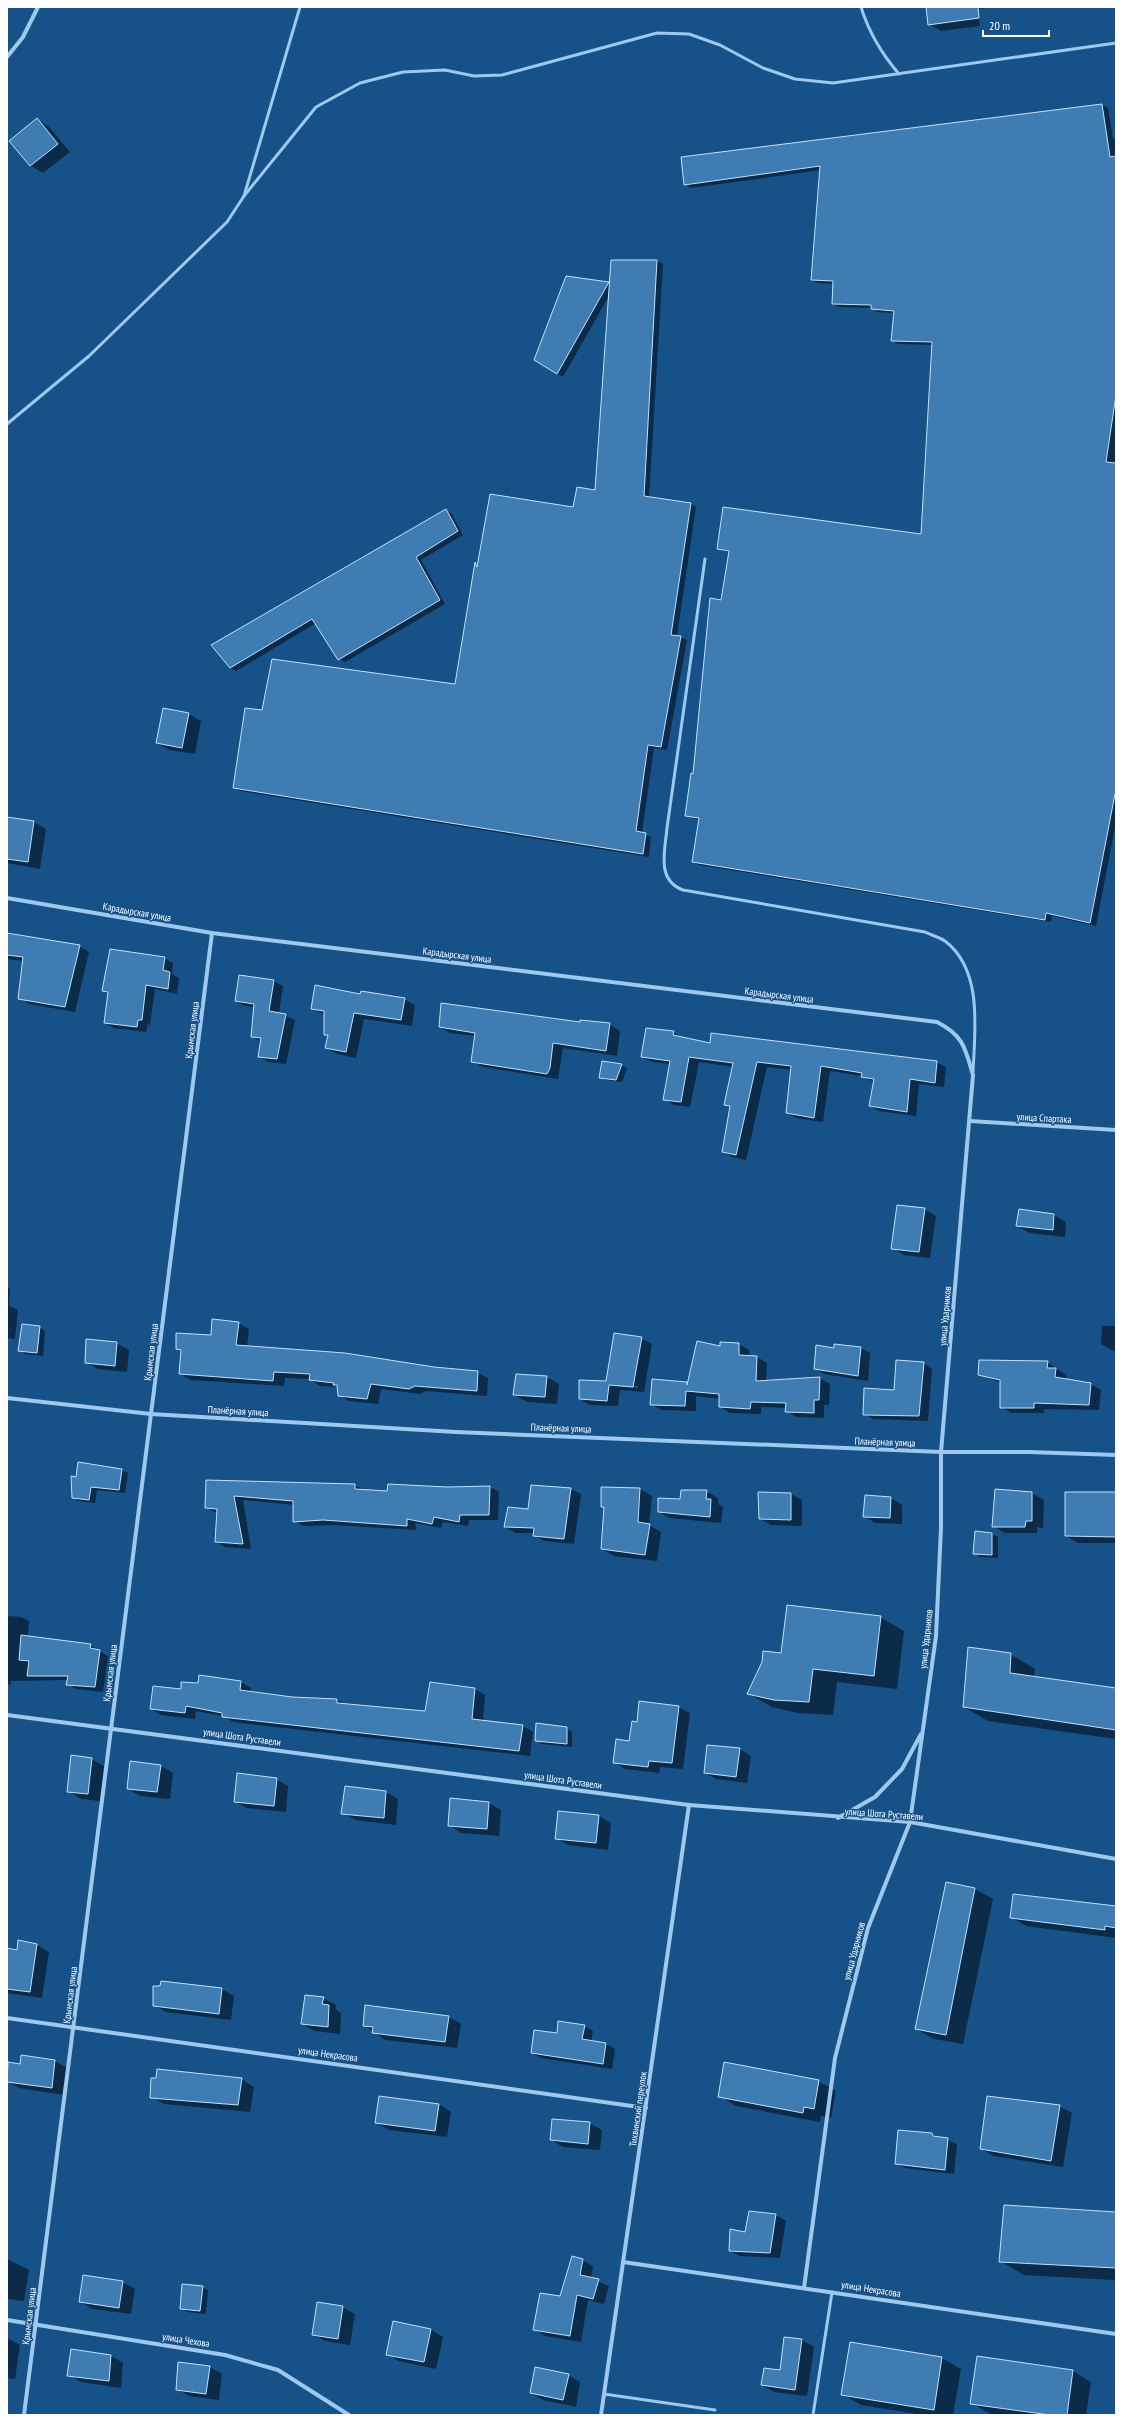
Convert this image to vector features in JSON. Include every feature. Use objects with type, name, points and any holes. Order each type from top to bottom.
[{"type":"street","points":[[7,57],[22,37],[38,7]]},
{"type":"street","name":"Карадырская улица","points":[[7,898],[212,933],[907,1018]]},
{"type":"street","name":"Крымская улица","points":[[24,2415],[212,933]]},
{"type":"street","name":"улица Ударников","points":[[804,2288],[835,2058],[868,1928],[910,1822],[936,1636],[941,1528],[941,1452],[970,1121],[972,1075],[963,1043],[953,1030],[937,1022],[907,1018]]},
{"type":"street","name":"улица Спартака","points":[[970,1121],[1116,1130]]},
{"type":"street","name":"Планёрная улица","points":[[7,1398],[151,1414],[456,1432],[941,1452],[1029,1452],[1116,1455]]},
{"type":"street","name":"улица Шота Руставели","points":[[7,1715],[689,1805],[838,1818],[910,1822],[1116,1859]]},
{"type":"street","points":[[838,1818],[876,1797],[902,1769],[922,1732]]},
{"type":"street","name":"Тихвинский переулок","points":[[601,2415],[689,1805]]},
{"type":"street","name":"улица Некрасова","points":[[7,2018],[74,2026],[646,2108]]},
{"type":"street","name":"улица Некрасова","points":[[623,2262],[1116,2334]]},
{"type":"street","name":"улица Чехова","points":[[7,2320],[225,2355],[278,2370],[349,2415]]},
{"type":"lane","points":[[244,196],[300,7]]},
{"type":"lane","points":[[860,7],[867,26],[882,54],[899,74]]},
{"type":"lane","points":[[7,424],[89,356],[227,222],[244,196],[316,107],[360,83],[402,72],[445,70],[474,76],[502,76],[657,33],[689,34],[714,43],[763,68],[795,79],[833,83],[1116,43]]},
{"type":"lane","points":[[704,560],[668,828],[664,874],[668,881],[675,887],[683,890],[925,932],[944,940],[959,956],[968,974],[974,998],[975,1030],[972,1075]]},
{"type":"lane","points":[[813,2415],[832,2292]]},
{"type":"lane","points":[[604,2394],[715,2410]]},
{"type":"building","points":[[926,7],[978,7],[979,18],[928,25]]},
{"type":"building","points":[[1102,104],[1110,157],[1116,156],[1116,395],[1106,462],[1116,463],[1116,789],[1090,923],[1046,913],[1045,920],[692,862],[699,818],[685,816],[691,773],[693,774],[710,598],[721,600],[729,551],[717,549],[723,507],[921,534],[932,342],[891,341],[894,311],[871,309],[871,305],[832,304],[833,281],[811,280],[820,166],[684,185],[681,157]]},
{"type":"building","points":[[37,118],[58,144],[30,166],[9,141]]},
{"type":"building","points":[[611,260],[657,260],[644,496],[691,503],[671,635],[681,636],[661,747],[648,745],[636,831],[646,833],[643,854],[233,788],[245,708],[262,710],[272,659],[455,684],[475,562],[477,567],[490,494],[573,507],[577,487],[595,490]]},
{"type":"building","points":[[566,276],[609,282],[557,374],[534,360]]},
{"type":"building","points":[[446,509],[458,531],[416,557],[440,600],[338,660],[312,619],[230,668],[211,645]]},
{"type":"building","points":[[163,708],[189,713],[182,748],[156,743]]},
{"type":"building","points":[[7,817],[34,821],[28,862],[7,859]]},
{"type":"building","points":[[7,933],[80,945],[65,1007],[18,999],[23,957],[7,955]]},
{"type":"building","points":[[110,949],[165,957],[163,970],[170,972],[168,989],[146,985],[142,1020],[138,1020],[137,1027],[104,1023],[108,992],[102,991]]},
{"type":"building","points":[[239,975],[274,980],[269,1011],[286,1014],[277,1059],[258,1057],[261,1038],[251,1037],[254,1004],[235,1001]]},
{"type":"building","points":[[315,985],[360,994],[361,991],[405,998],[401,1020],[354,1013],[346,1052],[325,1048],[328,1035],[324,1035],[324,1011],[311,1009]]},
{"type":"building","points":[[441,1003],[580,1022],[580,1020],[610,1023],[606,1051],[553,1043],[550,1068],[547,1074],[471,1062],[475,1033],[439,1027]]},
{"type":"building","points":[[646,1028],[674,1031],[673,1035],[710,1043],[711,1033],[937,1061],[935,1083],[910,1079],[907,1112],[869,1106],[874,1079],[861,1077],[862,1073],[821,1066],[814,1118],[786,1113],[791,1066],[757,1062],[736,1155],[722,1152],[730,1106],[724,1105],[733,1063],[689,1057],[681,1102],[663,1100],[670,1061],[641,1057]]},
{"type":"building","points":[[602,1061],[622,1064],[616,1080],[599,1078]]},
{"type":"building","points":[[897,1205],[925,1208],[919,1252],[891,1249]]},
{"type":"building","points":[[1019,1209],[1054,1214],[1053,1230],[1016,1226]]},
{"type":"building","points":[[212,1319],[239,1322],[236,1345],[345,1353],[434,1367],[478,1371],[477,1391],[415,1386],[409,1389],[371,1384],[367,1399],[338,1396],[337,1385],[333,1385],[334,1383],[309,1380],[310,1374],[274,1372],[273,1381],[179,1374],[181,1350],[176,1349],[176,1333],[211,1335]]},
{"type":"building","points":[[22,1324],[40,1326],[37,1353],[18,1351]]},
{"type":"building","points":[[614,1333],[642,1337],[633,1387],[609,1385],[607,1401],[579,1399],[579,1380],[606,1381]]},
{"type":"building","points":[[86,1339],[117,1342],[115,1366],[85,1363]]},
{"type":"building","points":[[697,1341],[720,1346],[720,1342],[739,1343],[739,1355],[757,1356],[756,1381],[820,1377],[819,1400],[814,1400],[814,1413],[785,1412],[786,1403],[751,1402],[750,1409],[719,1407],[719,1394],[686,1391],[685,1406],[650,1405],[652,1379],[687,1382],[687,1385]]},
{"type":"building","points":[[834,1344],[861,1347],[858,1376],[814,1369],[816,1345],[834,1348]]},
{"type":"building","points":[[896,1360],[924,1362],[919,1416],[863,1415],[864,1388],[894,1390]]},
{"type":"building","points":[[979,1360],[1048,1361],[1047,1368],[1056,1368],[1055,1377],[1091,1383],[1089,1405],[1034,1403],[1034,1408],[1000,1408],[1000,1380],[978,1375]]},
{"type":"building","points":[[516,1374],[547,1376],[545,1397],[513,1395]]},
{"type":"building","points":[[78,1462],[122,1469],[119,1490],[91,1487],[89,1500],[72,1498],[71,1476],[76,1477]]},
{"type":"building","points":[[206,1480],[355,1484],[355,1489],[387,1491],[388,1484],[447,1487],[490,1486],[489,1515],[460,1515],[459,1522],[434,1517],[432,1524],[407,1519],[407,1526],[323,1520],[293,1522],[293,1501],[234,1496],[243,1544],[215,1542],[217,1509],[205,1508]]},
{"type":"building","points":[[531,1485],[571,1488],[564,1539],[533,1536],[534,1528],[504,1527],[508,1507],[528,1509]]},
{"type":"building","points":[[601,1487],[640,1488],[638,1522],[650,1524],[645,1555],[601,1549],[604,1507],[601,1507]]},
{"type":"building","points":[[995,1489],[1032,1492],[1032,1521],[1026,1521],[1025,1527],[992,1527]]},
{"type":"building","points":[[681,1490],[707,1490],[706,1499],[711,1499],[710,1517],[658,1512],[658,1498],[680,1499]]},
{"type":"building","points":[[758,1492],[791,1493],[791,1520],[759,1519]]},
{"type":"building","points":[[1065,1492],[1116,1492],[1116,1537],[1065,1536]]},
{"type":"building","points":[[865,1495],[891,1497],[890,1518],[863,1517]]},
{"type":"building","points":[[975,1531],[992,1533],[992,1555],[973,1554]]},
{"type":"building","points":[[787,1605],[881,1616],[874,1676],[813,1669],[809,1702],[774,1700],[747,1694],[762,1662],[763,1651],[781,1653]]},
{"type":"building","points":[[21,1635],[91,1644],[90,1648],[100,1650],[95,1687],[66,1685],[68,1676],[27,1676],[29,1661],[19,1660]]},
{"type":"building","points":[[968,1647],[1011,1653],[1010,1673],[1116,1688],[1116,1730],[963,1707]]},
{"type":"building","points":[[199,1675],[241,1681],[240,1690],[292,1697],[337,1699],[337,1703],[425,1711],[430,1682],[475,1688],[472,1719],[523,1725],[519,1751],[222,1717],[222,1713],[186,1706],[185,1713],[150,1709],[153,1686],[181,1689],[181,1682],[198,1683]]},
{"type":"building","points":[[639,1701],[679,1706],[672,1763],[649,1761],[648,1767],[613,1763],[616,1739],[629,1741],[632,1721],[637,1722]]},
{"type":"building","points":[[536,1723],[567,1727],[567,1744],[535,1741]]},
{"type":"building","points":[[707,1745],[740,1748],[736,1777],[704,1773]]},
{"type":"building","points":[[71,1755],[92,1758],[88,1794],[67,1792]]},
{"type":"building","points":[[130,1761],[161,1765],[157,1792],[127,1789]]},
{"type":"building","points":[[237,1773],[277,1778],[274,1806],[234,1802]]},
{"type":"building","points":[[345,1786],[386,1791],[384,1818],[341,1814]]},
{"type":"building","points":[[450,1798],[489,1802],[487,1829],[448,1826]]},
{"type":"building","points":[[558,1811],[599,1815],[596,1843],[555,1839]]},
{"type":"building","points":[[946,1882],[975,1888],[946,2035],[915,2029]]},
{"type":"building","points":[[1013,1894],[1116,1906],[1116,1928],[1105,1926],[1105,1930],[1010,1918]]},
{"type":"building","points":[[18,1940],[37,1944],[30,1992],[7,1989],[7,1948],[17,1950]]},
{"type":"building","points":[[161,1981],[222,1988],[219,2014],[153,2006],[153,1986],[160,1986]]},
{"type":"building","points":[[305,1995],[324,1997],[322,2004],[329,2005],[328,2027],[301,2024]]},
{"type":"building","points":[[365,2005],[449,2016],[445,2042],[372,2033],[373,2027],[363,2026]]},
{"type":"building","points":[[558,2021],[585,2025],[582,2039],[606,2043],[603,2064],[531,2053],[534,2030],[557,2033]]},
{"type":"building","points":[[21,2055],[55,2060],[52,2088],[7,2082],[8,2062],[20,2064]]},
{"type":"building","points":[[724,2062],[819,2080],[814,2109],[804,2107],[803,2113],[718,2097]]},
{"type":"building","points":[[157,2069],[242,2078],[238,2105],[150,2098],[151,2078],[156,2078]]},
{"type":"building","points":[[379,2096],[439,2104],[435,2131],[375,2123]]},
{"type":"building","points":[[987,2096],[1060,2105],[1051,2161],[980,2149]]},
{"type":"building","points":[[552,2119],[590,2122],[588,2144],[550,2140]]},
{"type":"building","points":[[898,2130],[932,2133],[933,2136],[948,2138],[945,2170],[895,2164]]},
{"type":"building","points":[[1004,2205],[1116,2212],[1116,2268],[999,2262]]},
{"type":"building","points":[[749,2211],[776,2214],[770,2253],[729,2251],[730,2229],[745,2232]]},
{"type":"building","points":[[572,2256],[583,2259],[580,2275],[599,2279],[593,2299],[577,2295],[570,2336],[533,2330],[540,2293],[560,2296]]},
{"type":"building","points":[[83,2275],[123,2281],[119,2308],[79,2302]]},
{"type":"building","points":[[182,2284],[203,2286],[200,2311],[180,2309]]},
{"type":"building","points":[[317,2302],[343,2306],[338,2339],[312,2335]]},
{"type":"building","points":[[393,2321],[431,2329],[424,2362],[386,2355]]},
{"type":"building","points":[[784,2337],[802,2339],[795,2390],[761,2385],[764,2368],[780,2370]]},
{"type":"building","points":[[850,2342],[942,2357],[934,2410],[841,2395]]},
{"type":"building","points":[[71,2349],[111,2355],[109,2381],[67,2376]]},
{"type":"building","points":[[977,2356],[1073,2370],[1067,2415],[1050,2415],[970,2404]]},
{"type":"building","points":[[178,2362],[210,2366],[206,2394],[176,2390]]},
{"type":"building","points":[[535,2367],[569,2374],[563,2400],[530,2393]]}]
